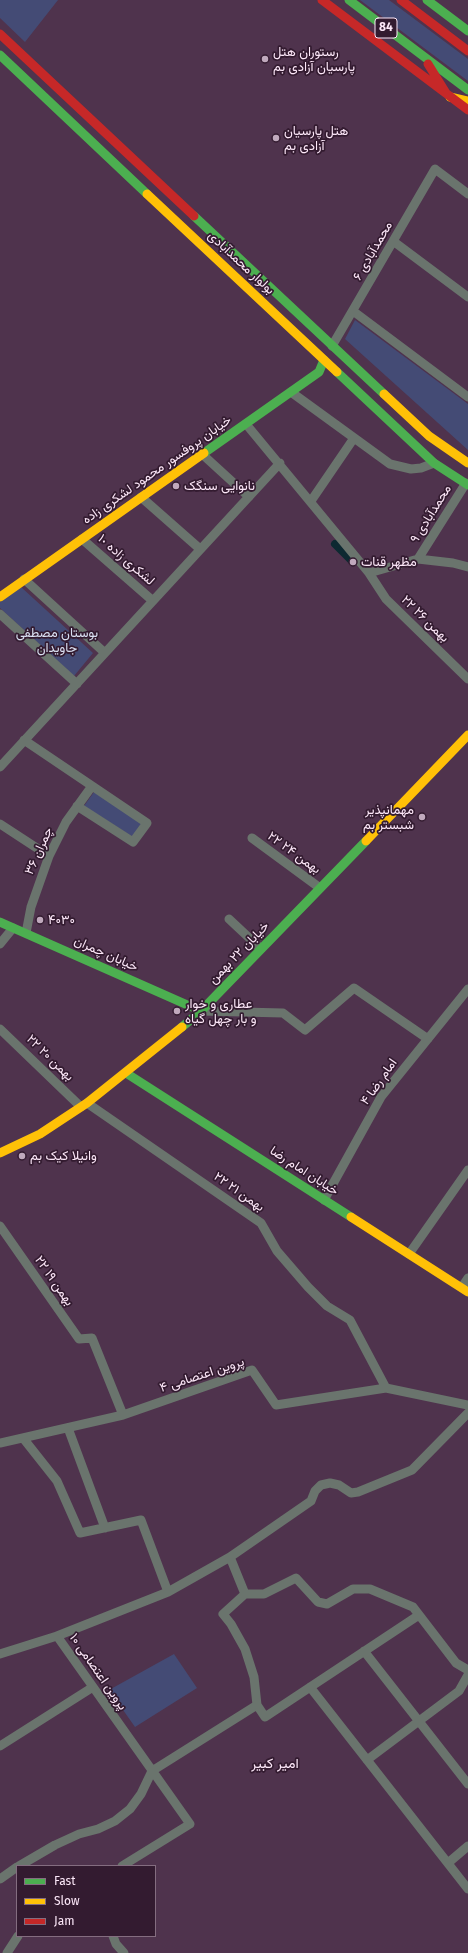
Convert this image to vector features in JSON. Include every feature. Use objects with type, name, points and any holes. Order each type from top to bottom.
[{"type":"main road","points":[[322,0],[468,110]]},
{"type":"main road","name":"84","points":[[349,0],[468,90]]},
{"type":"main road","name":"84","points":[[401,0],[468,51]]},
{"type":"main road","points":[[427,0],[468,31]]},
{"type":"main road","name":"بولوار محمدآبادی","points":[[0,34],[429,436],[468,463]]},
{"type":"main road","name":"بولوار محمدآبادی","points":[[0,55],[434,463],[467,484]]},
{"type":"main road","points":[[423,56],[448,95],[468,101]]},
{"type":"main road","name":"خیابان پروفسور محمود لشکری زاده","points":[[0,597],[319,372],[332,346]]},
{"type":"main road","name":"خیابان ۲۲ بهمن","points":[[0,1153],[40,1134],[84,1105],[126,1073],[201,1011],[468,734]]},
{"type":"main road","name":"خیابان چمران","points":[[0,922],[201,1011]]},
{"type":"main road","name":"خیابان امام رضا","points":[[126,1073],[465,1289]]},
{"type":"street","name":"محمدآبادی ۶","points":[[332,346],[435,169],[468,194]]},
{"type":"street","points":[[393,241],[468,296]]},
{"type":"street","points":[[353,311],[468,397]]},
{"type":"street","points":[[291,392],[390,464],[400,468],[421,468],[434,463]]},
{"type":"street","name":"۲۲ بهمن ۲۶","points":[[246,424],[280,463],[369,573],[386,599],[468,679]]},
{"type":"street","points":[[311,501],[354,438]]},
{"type":"street","points":[[202,454],[249,497]]},
{"type":"street","points":[[0,767],[280,463]]},
{"type":"street","name":"محمدآبادی ۹","points":[[418,559],[467,484]]},
{"type":"street","points":[[141,498],[200,549]]},
{"type":"street","name":"لشکری زاده ١٠","points":[[82,539],[152,601]]},
{"type":"street","points":[[369,573],[418,559],[453,563],[468,567]]},
{"type":"street","points":[[24,580],[105,653]]},
{"type":"street","points":[[0,614],[77,684]]},
{"type":"street","points":[[24,740],[147,823],[133,842],[77,806]]},
{"type":"street","name":"چمران ۳۶","points":[[26,933],[31,907],[49,856],[77,806],[92,786]]},
{"type":"street","points":[[0,824],[49,856]]},
{"type":"street","name":"۲۲ بهمن ۲۴","points":[[252,838],[320,888]]},
{"type":"street","points":[[229,919],[261,949]]},
{"type":"street","points":[[0,944],[13,928]]},
{"type":"street","points":[[201,1011],[283,1013],[305,1030],[354,988],[428,1039]]},
{"type":"street","name":"امام رضا ۴","points":[[324,1200],[381,1097],[467,994]]},
{"type":"street","name":"۲۲ بهمن ۲۰","points":[[0,1029],[84,1105]]},
{"type":"street","name":"۲۲ بهمن ۲۱","points":[[84,1105],[261,1223],[277,1251],[308,1287],[327,1306],[350,1320],[386,1388]]},
{"type":"street","points":[[409,1254],[468,1170]]},
{"type":"street","name":"۲۲ بهمن ۱۹","points":[[0,1226],[79,1339],[92,1338],[123,1415]]},
{"type":"street","points":[[465,1289],[468,1278]]},
{"type":"street","name":"پروین اعتصامی ۴","points":[[0,1443],[123,1415],[252,1370],[276,1405],[386,1388],[468,1405]]},
{"type":"street","points":[[56,1636],[168,1592],[230,1557],[311,1501],[315,1491],[321,1485],[330,1483],[339,1484],[351,1493],[358,1492],[412,1470],[468,1413]]},
{"type":"street","points":[[68,1428],[105,1528]]},
{"type":"street","points":[[23,1438],[57,1481],[80,1533],[141,1520],[168,1592]]},
{"type":"street","points":[[230,1557],[245,1594]]},
{"type":"street","points":[[419,1615],[265,1717],[257,1705],[254,1677],[245,1649],[231,1624],[223,1614],[245,1594],[264,1594],[296,1578],[318,1602],[327,1604],[353,1589],[370,1589],[413,1607],[456,1663],[468,1670]]},
{"type":"street","name":"پروین اعتصامی ۱۰","points":[[0,1654],[56,1636],[190,1824],[124,1865]]},
{"type":"street","points":[[364,1651],[468,1784]]},
{"type":"street","points":[[367,1760],[459,1691],[468,1675]]},
{"type":"street","points":[[0,1746],[93,1687]]},
{"type":"street","points":[[310,1687],[468,1889]]},
{"type":"street","points":[[22,1865],[79,1834],[98,1829],[115,1821],[130,1809],[141,1794],[152,1771],[257,1705]]},
{"type":"street","points":[[448,1863],[468,1846]]},
{"type":"street","points":[[0,1879],[16,1868]]},
{"type":"street","points":[[7,1953],[17,1937]]},
{"type":"street","points":[[113,1937],[116,1944],[124,1953]]},
{"type":"green space","points":[[0,0],[58,0],[25,42],[0,18]]},
{"type":"green space","points":[[360,0],[389,0],[468,59],[468,81]]},
{"type":"green space","points":[[355,320],[468,404],[468,450],[345,339]]},
{"type":"green space","name":"بوستان مصطفی جاویدان","points":[[21,587],[93,653],[74,676],[0,608],[0,602]]},
{"type":"green space","points":[[94,792],[142,823],[133,837],[84,806]]},
{"type":"green space","points":[[174,1654],[197,1688],[135,1727],[109,1690]]},
{"type":"waterway","points":[[335,544],[353,562]]},
{"type":"traffic: fast","points":[[349,0],[468,90]]},
{"type":"traffic: fast","points":[[427,0],[468,31]]},
{"type":"traffic: fast","points":[[0,55],[147,194]]},
{"type":"traffic: fast","points":[[194,216],[384,394]]},
{"type":"traffic: fast","points":[[204,453],[319,372],[324,360]]},
{"type":"traffic: fast","points":[[337,372],[434,463],[468,485]]},
{"type":"traffic: fast","points":[[182,1027],[201,1011],[366,841]]},
{"type":"traffic: fast","points":[[0,922],[201,1011]]},
{"type":"traffic: fast","points":[[126,1073],[351,1217]]},
{"type":"traffic: slow","points":[[450,97],[468,101]]},
{"type":"traffic: slow","points":[[147,194],[337,372]]},
{"type":"traffic: slow","points":[[384,394],[429,436],[468,463]]},
{"type":"traffic: slow","points":[[0,597],[204,453]]},
{"type":"traffic: slow","points":[[366,841],[468,735]]},
{"type":"traffic: slow","points":[[0,1153],[40,1134],[87,1103],[182,1027]]},
{"type":"traffic: slow","points":[[351,1217],[468,1292]]},
{"type":"traffic: jam","points":[[322,0],[468,110]]},
{"type":"traffic: jam","points":[[401,0],[468,51]]},
{"type":"traffic: jam","points":[[0,34],[194,216]]},
{"type":"traffic: jam","points":[[428,64],[446,93]]},
{"type":"place","name":"رستوران هتل پارسیان آزادی بم","points":[[265,59]]},
{"type":"place","name":"هتل پارسیان آزادی بم","points":[[276,138]]},
{"type":"place","name":"نانوایی سنگک","points":[[176,486]]},
{"type":"place","name":"مظهر قنات","points":[[353,562]]},
{"type":"place","name":"مهمانپذیر شبستر بم","points":[[422,817]]},
{"type":"place","name":"۴۰۳۰","points":[[40,920]]},
{"type":"place","name":"عطاری و خوار و بار چهل گیاه","points":[[177,1011]]},
{"type":"place","name":"وانیلا کیک بم","points":[[22,1156]]},
{"type":"district","name":"امیر کبیر","points":[[275,1764]]}]
